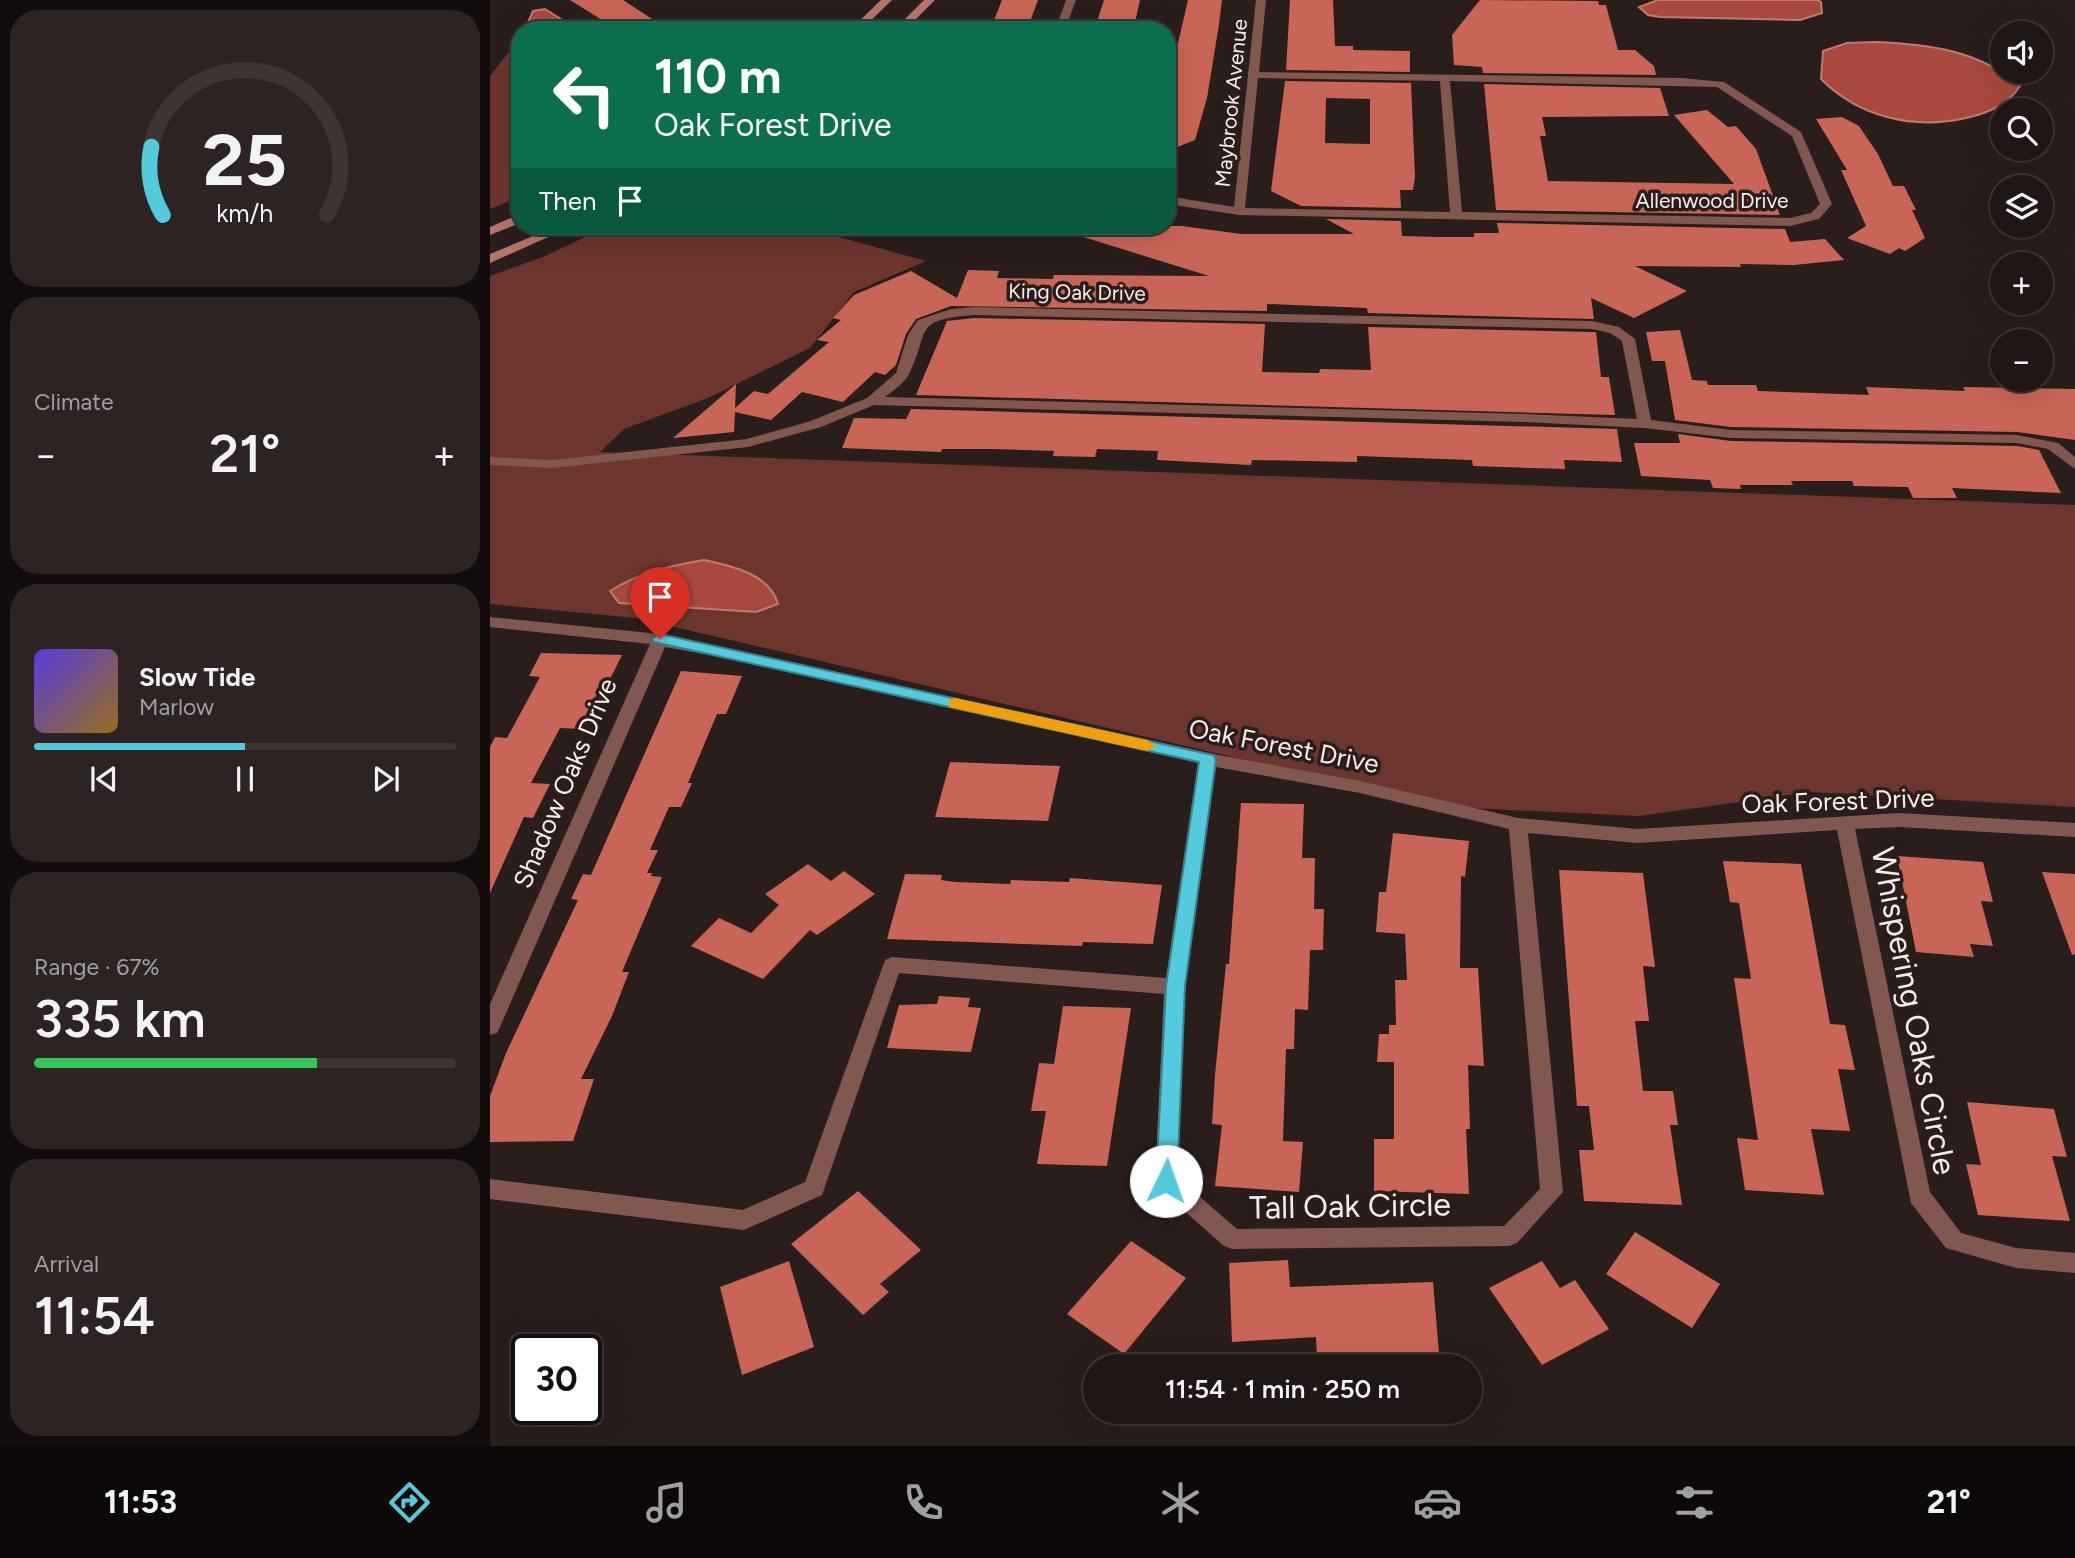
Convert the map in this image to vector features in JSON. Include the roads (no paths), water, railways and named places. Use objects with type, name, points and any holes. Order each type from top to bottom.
[{"type":"main road","points":[[865,21],[887,0]]},
{"type":"main road","points":[[909,21],[930,0]]},
{"type":"main road","points":[[490,231],[511,222]]},
{"type":"main road","points":[[490,259],[546,235]]},
{"type":"street","points":[[1063,21],[1071,0]]},
{"type":"street","name":"Maybrook Avenue","points":[[1240,211],[1261,0]]},
{"type":"street","name":"Allenwood Drive","points":[[1176,201],[1240,211],[1790,222],[1815,216],[1826,204],[1797,134],[1720,85],[1682,80],[1253,75]]},
{"type":"street","points":[[1445,79],[1455,217]]},
{"type":"street","name":"King Oak Drive","points":[[490,461],[552,464],[748,443],[816,424],[872,401],[902,375],[915,335],[923,323],[951,313],[1592,324],[1614,330],[1628,339],[1645,424]]},
{"type":"street","points":[[872,401],[1645,424],[1731,434],[2017,439],[2053,446],[2075,465]]},
{"type":"street","name":"Oak Forest Drive","points":[[490,622],[660,639],[1208,759],[1360,787],[1518,825],[1637,836],[1899,820],[2075,830]]},
{"type":"street","name":"Shadow Oaks Drive","points":[[490,1027],[660,639]]},
{"type":"street","name":"Tall Oak Circle","points":[[1208,759],[1175,986],[1166,1181],[1232,1239],[1509,1236],[1552,1192],[1518,825]]},
{"type":"street","name":"Whispering Oaks Circle","points":[[1845,825],[1919,1196],[1954,1241],[2016,1258],[2075,1263]]},
{"type":"street","points":[[490,1189],[744,1220],[814,1188],[892,965],[1175,986]]}]
